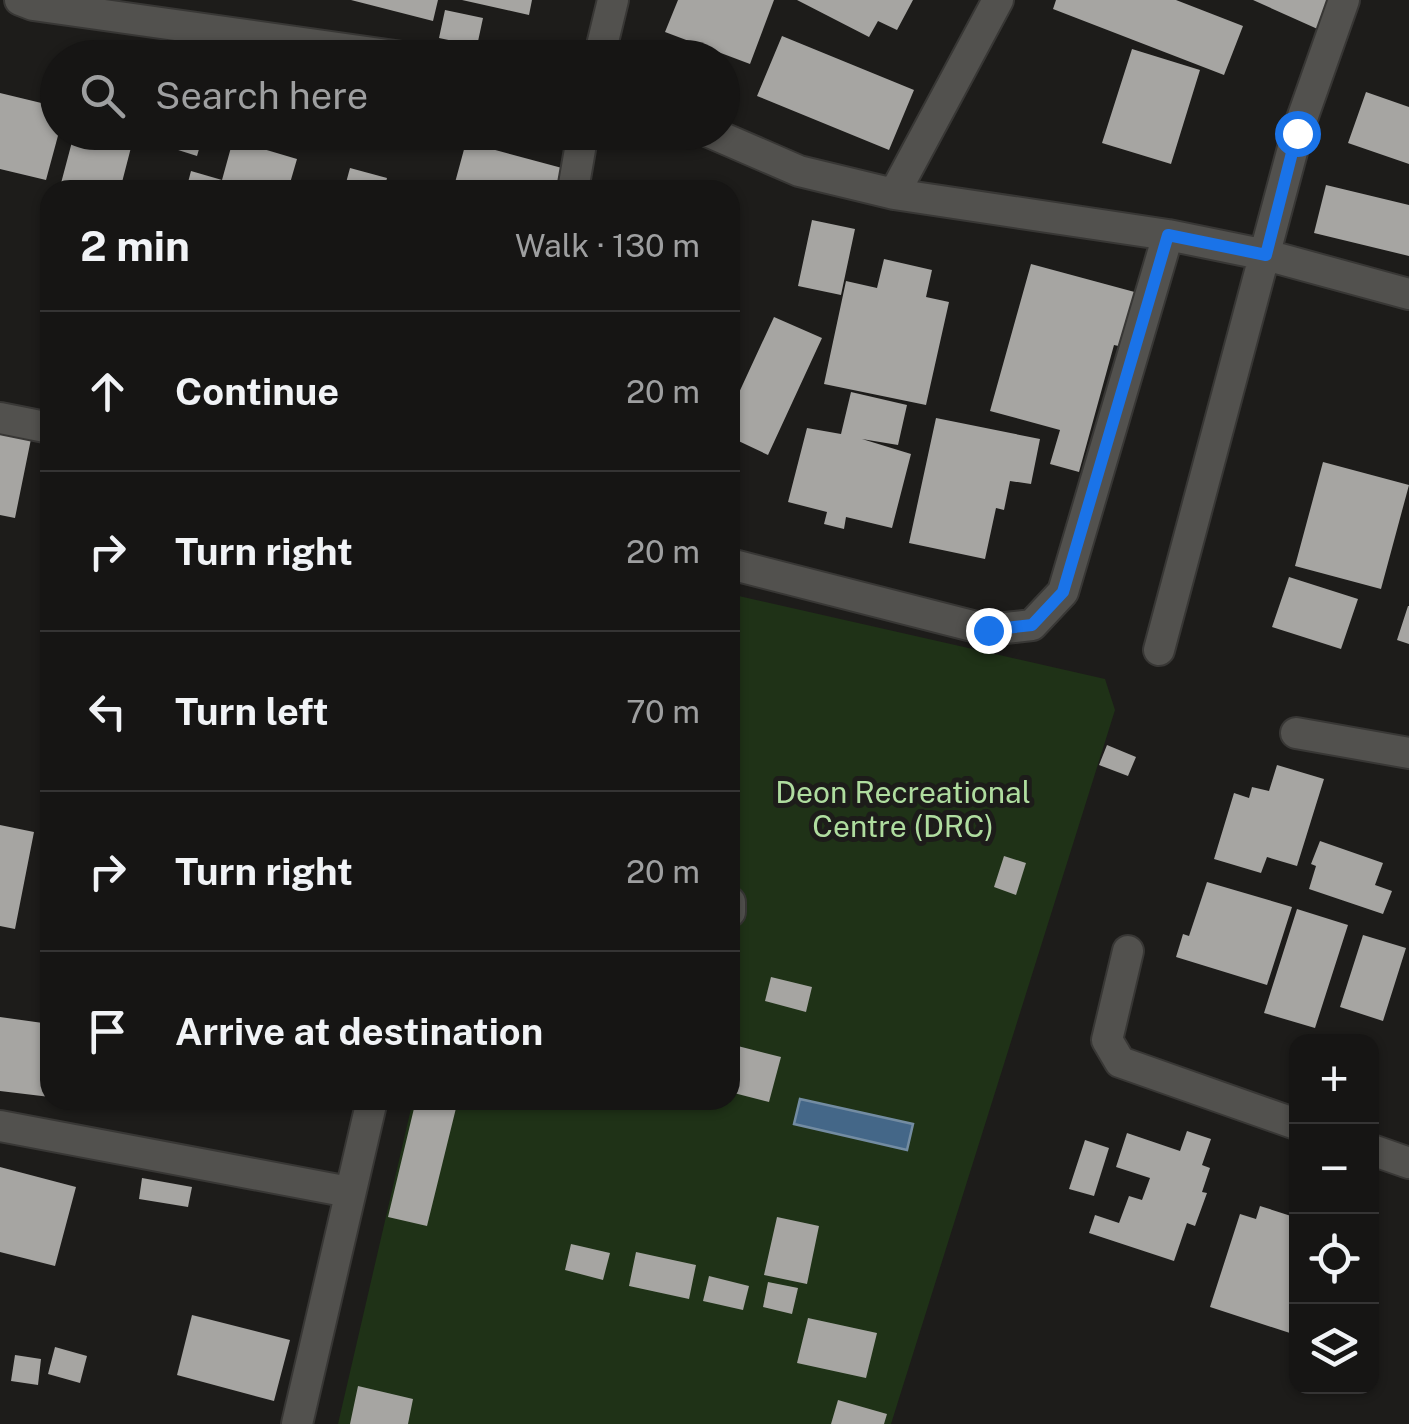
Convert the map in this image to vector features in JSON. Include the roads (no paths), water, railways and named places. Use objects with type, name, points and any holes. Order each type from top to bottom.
[{"type":"street","points":[[603,40],[613,0]]},
{"type":"street","points":[[894,194],[998,0]]},
{"type":"street","points":[[1159,650],[1297,133],[1344,0]]},
{"type":"street","points":[[29,2],[287,40]]},
{"type":"street","points":[[740,145],[799,171],[894,194],[1168,235],[1266,255],[1409,294]]},
{"type":"street","points":[[575,180],[581,150]]},
{"type":"street","points":[[740,567],[988,630],[1032,625],[1063,592],[1168,235]]},
{"type":"street","points":[[0,418],[40,426]]},
{"type":"street","points":[[1296,734],[1409,752]]},
{"type":"street","points":[[1128,951],[1107,1040],[1120,1062],[1289,1122]]},
{"type":"street","points":[[296,1424],[370,1110]]},
{"type":"street","points":[[0,1126],[350,1192]]},
{"type":"street","points":[[1379,1152],[1409,1163]]},
{"type":"water","points":[[800,1099],[913,1124],[907,1150],[794,1124]]},
{"type":"park label","name":"Deon Recreational Centre (DRC)","points":[[903,809]]}]
